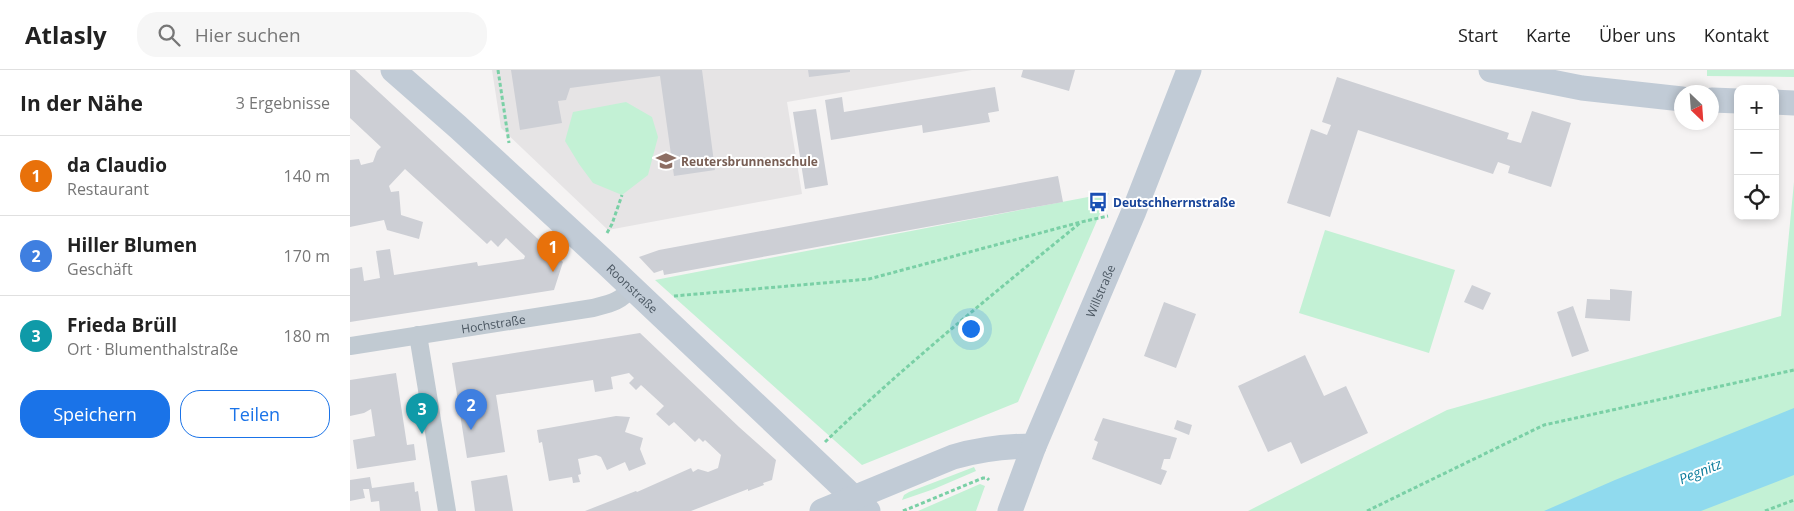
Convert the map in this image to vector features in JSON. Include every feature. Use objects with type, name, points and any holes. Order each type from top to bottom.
[{"type":"street","name":"Roonstraße","points":[[393,70],[452,121],[595,253],[861,504]]},
{"type":"street","name":"Willstraße","points":[[1010,511],[1034,446],[1134,211],[1189,70]]},
{"type":"street","points":[[1491,70],[1564,86],[1674,98]]},
{"type":"street","points":[[1719,100],[1734,101]]},
{"type":"street","points":[[1779,102],[1794,103]]},
{"type":"street","name":"Hochstraße","points":[[350,346],[593,308],[618,301],[631,288]]},
{"type":"street","points":[[418,336],[447,511]]},
{"type":"street","points":[[822,511],[861,504],[953,457],[974,451],[1034,446]]},
{"type":"path","points":[[498,70],[510,144]]},
{"type":"path","points":[[595,253],[612,224],[622,195]]},
{"type":"path","points":[[655,309],[674,295],[869,279],[1081,222],[1134,211]]},
{"type":"path","points":[[824,442],[901,372],[1081,222]]},
{"type":"path","points":[[1367,511],[1544,424],[1794,370]]},
{"type":"path","points":[[903,511],[982,478],[990,480]]},
{"type":"path","points":[[1765,511],[1794,500]]},
{"type":"shaded area","name":"Reutersbrunnenschule","points":[[492,70],[972,70],[787,102],[802,194],[608,230],[501,128]]},
{"type":"green space","points":[[1707,70],[1794,70],[1794,77],[1707,76]]},
{"type":"green space","points":[[626,102],[652,117],[658,137],[648,175],[622,195],[593,183],[565,141],[573,112]]},
{"type":"green space","points":[[1794,182],[1794,511],[1248,511],[1447,410],[1781,316]]},
{"type":"green space","points":[[1109,193],[1018,402],[862,465],[655,280]]},
{"type":"green space","points":[[1325,230],[1455,270],[1429,353],[1299,313]]},
{"type":"green space","points":[[974,467],[976,471],[902,500],[904,495],[909,492]]},
{"type":"green space","points":[[980,484],[985,486],[976,511],[918,511]]},
{"type":"water","name":"Pegnitz","points":[[1794,408],[1794,475],[1701,511],[1544,511],[1615,480]]},
{"type":"building","points":[[350,70],[355,70],[563,262],[554,290],[350,322],[350,269],[362,267],[364,281],[380,278],[376,251],[390,249],[394,275],[477,262],[478,266],[524,259],[525,256],[506,238],[498,247],[491,240],[487,244],[405,169],[389,186],[391,192],[399,191],[401,215],[423,222],[419,239],[387,230],[384,220],[350,227],[350,160],[359,159],[361,165],[373,162],[377,151],[381,147],[350,118]]},
{"type":"building","points":[[511,70],[702,70],[715,170],[674,176],[660,76],[570,88],[566,100],[558,101],[562,123],[520,130]]},
{"type":"building","points":[[808,70],[850,70],[850,72],[809,77]]},
{"type":"building","points":[[1023,70],[1075,70],[1069,91],[1021,77]]},
{"type":"building","points":[[1337,77],[1509,133],[1507,139],[1521,143],[1532,111],[1571,123],[1551,187],[1508,173],[1510,166],[1498,162],[1493,174],[1358,130],[1330,217],[1287,203],[1311,129],[1327,135],[1331,125],[1322,122]]},
{"type":"building","points":[[995,87],[999,111],[988,113],[990,122],[923,133],[922,125],[831,140],[825,100],[842,97],[844,112]]},
{"type":"building","points":[[816,109],[828,185],[805,189],[793,112]]},
{"type":"building","points":[[1058,176],[1063,202],[664,275],[663,270],[654,273],[639,257],[659,250]]},
{"type":"building","points":[[1472,285],[1491,293],[1483,310],[1464,302]]},
{"type":"building","points":[[1610,289],[1632,291],[1630,321],[1585,318],[1587,299],[1610,300]]},
{"type":"building","points":[[1164,302],[1196,314],[1176,368],[1144,356]]},
{"type":"building","points":[[1573,306],[1589,351],[1572,357],[1557,312]]},
{"type":"building","points":[[640,333],[776,460],[772,480],[763,483],[764,485],[748,491],[748,489],[691,511],[585,511],[637,492],[691,468],[693,472],[698,469],[708,472],[718,468],[721,455],[705,440],[703,442],[699,438],[695,442],[674,422],[669,426],[656,414],[664,406],[641,385],[636,390],[629,383],[634,378],[629,373],[611,377],[613,389],[595,392],[593,380],[496,395],[505,452],[467,458],[452,363]]},
{"type":"building","points":[[1305,355],[1324,396],[1346,386],[1368,433],[1301,464],[1291,442],[1268,452],[1238,386]]},
{"type":"building","points":[[396,373],[407,445],[414,444],[416,460],[357,469],[353,440],[375,436],[371,409],[364,413],[350,416],[350,380]]},
{"type":"building","points":[[616,416],[630,417],[625,432],[643,438],[640,449],[646,464],[629,471],[625,462],[607,470],[601,457],[596,455],[578,459],[581,474],[578,475],[580,482],[573,483],[572,477],[549,481],[542,442],[539,443],[537,430]]},
{"type":"building","points":[[1103,418],[1177,438],[1170,459],[1164,459],[1161,469],[1167,471],[1161,485],[1092,459],[1098,442],[1094,440]]},
{"type":"building","points":[[1177,420],[1192,425],[1189,435],[1174,429]]},
{"type":"building","points":[[507,475],[513,511],[475,511],[471,481]]},
{"type":"building","points":[[370,477],[372,488],[414,482],[415,492],[418,491],[421,511],[380,511],[379,501],[371,502],[369,489],[363,489],[365,498],[350,501],[350,480]]},
{"type":"place","name":"Reutersbrunnenschule","points":[[666,161]]},
{"type":"place","name":"Deutschherrnstraße","points":[[1098,202]]},
{"type":"place","name":"da Claudio","points":[[553,272]]},
{"type":"place","name":"Hiller Blumen","points":[[471,430]]},
{"type":"place","name":"Frieda Brüll","points":[[422,434]]}]
